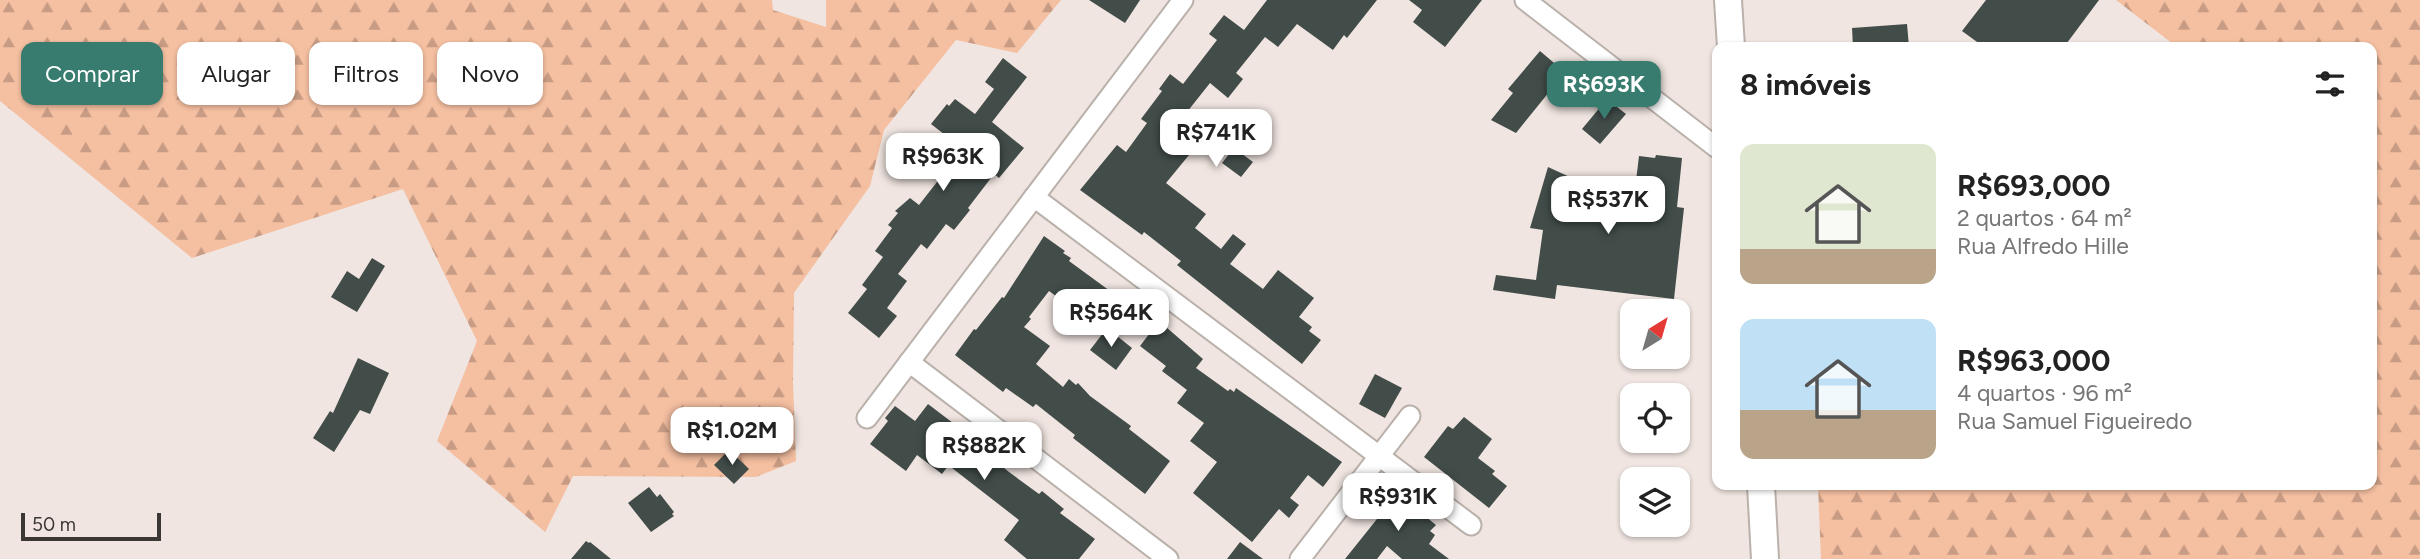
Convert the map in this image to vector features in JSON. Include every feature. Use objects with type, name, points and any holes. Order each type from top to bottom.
[{"type":"main road","points":[[1728,0],[1731,42]]},
{"type":"main road","points":[[1761,490],[1765,559]]},
{"type":"street","points":[[867,418],[1183,0]]},
{"type":"street","points":[[1525,0],[1712,144]]},
{"type":"street","points":[[1034,197],[1471,525]]},
{"type":"street","points":[[909,362],[1168,559]]},
{"type":"street","points":[[1300,559],[1410,416]]},
{"type":"green space","points":[[0,0],[772,0],[773,10],[826,27],[826,0],[1061,0],[1017,53],[956,40],[884,130],[870,186],[794,293],[796,461],[756,477],[573,476],[545,532],[437,441],[477,341],[403,189],[192,258],[0,101]]},
{"type":"green space","points":[[2116,0],[2420,0],[2420,559],[1821,559],[1818,490],[2377,490],[2377,42],[2171,42]]},
{"type":"building","points":[[1089,0],[1140,0],[1125,23]]},
{"type":"building","points":[[1267,0],[1377,0],[1347,38],[1344,35],[1333,50],[1297,24],[1278,47],[1265,37],[1236,73],[1243,79],[1228,98],[1210,83],[1187,112],[1201,123],[1186,144],[1191,148],[1187,154],[1189,155],[1166,183],[1206,214],[1195,228],[1221,249],[1233,234],[1246,244],[1230,264],[1263,289],[1278,270],[1314,298],[1299,317],[1312,327],[1309,331],[1321,340],[1302,364],[1177,265],[1181,261],[1144,232],[1142,235],[1080,190],[1117,145],[1126,152],[1147,123],[1141,119],[1162,91],[1159,89],[1170,74],[1183,84],[1217,40],[1209,34],[1224,15],[1244,30]]},
{"type":"building","points":[[1409,0],[1482,0],[1445,47],[1413,22],[1422,10]]},
{"type":"building","points":[[1986,0],[2099,0],[2068,42],[1977,42],[1962,31]]},
{"type":"building","points":[[1907,24],[1909,42],[1853,42],[1852,28]]},
{"type":"building","points":[[1540,51],[1560,68],[1553,77],[1558,81],[1516,133],[1491,120],[1513,93],[1508,89]]},
{"type":"building","points":[[1003,58],[1027,77],[992,122],[1024,148],[999,178],[994,174],[954,230],[946,224],[927,249],[921,244],[898,274],[907,281],[887,308],[897,316],[879,338],[848,313],[867,289],[862,285],[883,257],[875,251],[892,228],[888,225],[898,213],[895,211],[910,198],[919,205],[944,173],[939,169],[958,145],[931,124],[947,104],[949,106],[955,99],[975,114],[994,89],[985,82]]},
{"type":"building","points":[[1607,99],[1626,114],[1600,144],[1582,129]]},
{"type":"building","points":[[1234,148],[1253,162],[1241,177],[1222,163]]},
{"type":"building","points":[[1656,155],[1682,158],[1677,207],[1684,208],[1674,299],[1557,285],[1555,299],[1493,290],[1496,275],[1536,280],[1543,230],[1530,228],[1548,167],[1633,206],[1639,156],[1655,158]]},
{"type":"building","points":[[1044,236],[1065,251],[1063,253],[1071,258],[1069,261],[1121,299],[1099,328],[1049,291],[1024,327],[1050,346],[1036,364],[1063,387],[1069,379],[1076,385],[1078,383],[1090,396],[1131,426],[1129,429],[1170,461],[1145,494],[1073,438],[1075,435],[1036,404],[1033,407],[1006,388],[1003,392],[955,355],[974,329],[976,330],[1002,297],[1004,298]]},
{"type":"building","points":[[372,258],[385,266],[357,312],[331,297],[347,271],[359,279]]},
{"type":"building","points":[[1159,321],[1203,359],[1196,368],[1228,391],[1230,389],[1234,392],[1236,388],[1342,462],[1323,487],[1308,475],[1290,498],[1299,505],[1289,518],[1279,509],[1252,542],[1193,493],[1217,462],[1190,441],[1204,423],[1177,403],[1187,390],[1162,371],[1166,366],[1140,346]]},
{"type":"building","points":[[1107,328],[1132,348],[1116,370],[1090,350]]},
{"type":"building","points":[[358,358],[389,373],[370,414],[360,410],[334,452],[313,438],[330,411],[333,413]]},
{"type":"building","points":[[1375,374],[1402,388],[1385,418],[1359,404]]},
{"type":"building","points":[[928,404],[974,439],[972,442],[1009,472],[1039,494],[1042,491],[1064,509],[1060,513],[1095,539],[1079,559],[1027,559],[1004,540],[1019,520],[952,468],[948,466],[942,474],[917,455],[906,471],[870,444],[888,421],[885,418],[895,406],[915,421]]},
{"type":"building","points":[[1464,417],[1492,439],[1478,458],[1495,471],[1492,474],[1507,486],[1489,508],[1424,457],[1448,426],[1453,429]]},
{"type":"building","points":[[729,450],[749,469],[734,484],[714,465]]},
{"type":"building","points":[[649,487],[657,497],[660,494],[674,512],[674,516],[651,532],[628,503]]},
{"type":"building","points":[[1392,489],[1436,525],[1430,531],[1435,535],[1429,544],[1449,559],[1402,559],[1387,546],[1377,559],[1345,559],[1385,509],[1379,505]]},
{"type":"building","points":[[586,541],[590,542],[611,559],[571,559]]},
{"type":"building","points":[[1240,542],[1263,559],[1227,559]]}]
